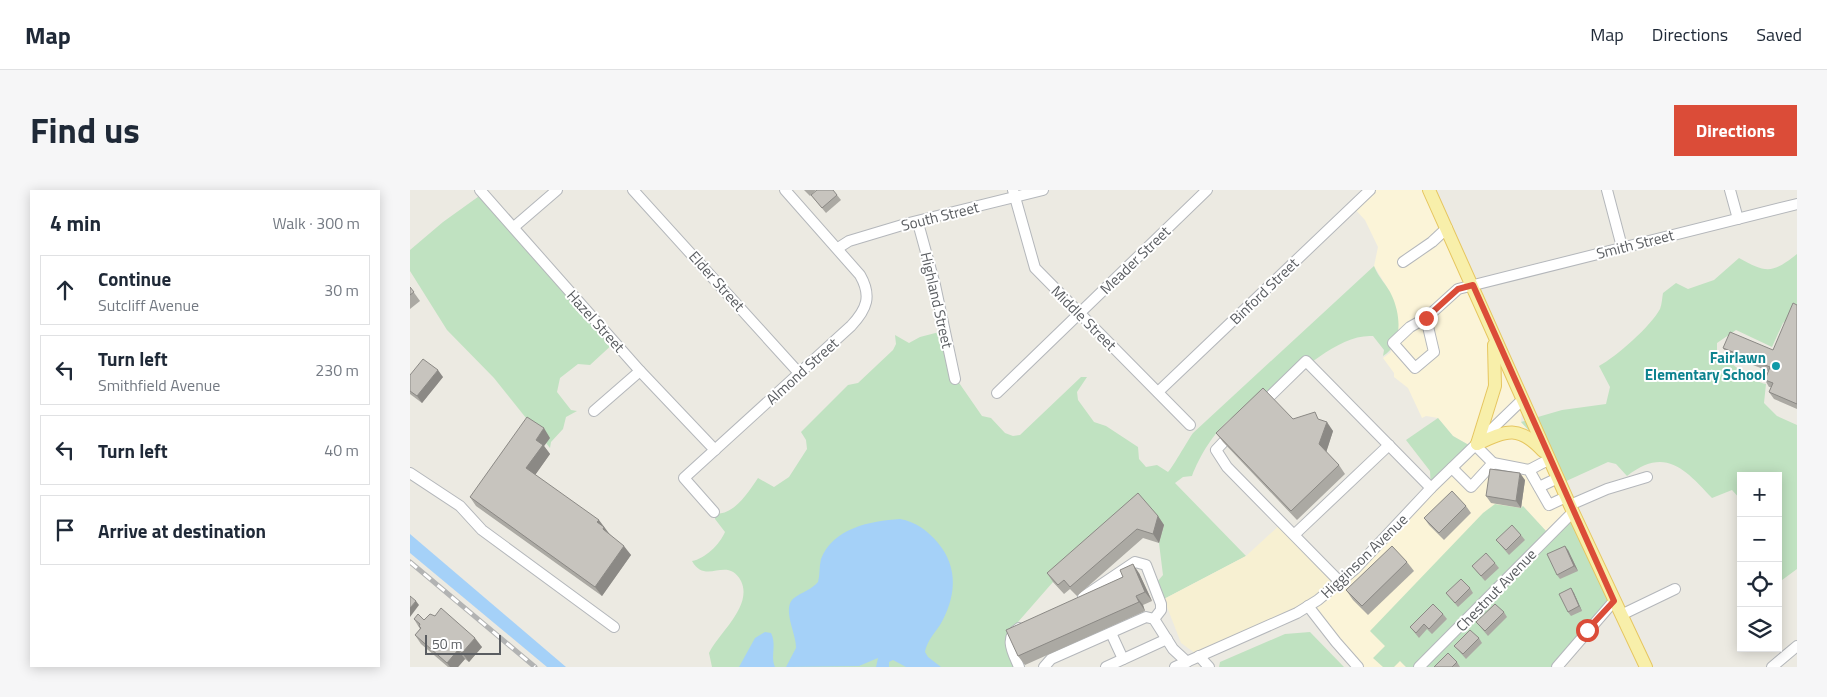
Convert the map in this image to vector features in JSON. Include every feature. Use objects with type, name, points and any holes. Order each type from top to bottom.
[{"type":"main road","points":[[1429,190],[1473,285],[1522,400],[1646,667]]},
{"type":"main road","points":[[1477,445],[1495,386],[1496,359],[1493,332]]},
{"type":"main road","points":[[1477,445],[1496,435],[1514,432],[1532,440],[1550,459]]},
{"type":"street","name":"Hazel Street","points":[[480,190],[640,371],[715,450]]},
{"type":"street","points":[[514,227],[557,190]]},
{"type":"street","name":"Elder Street","points":[[633,190],[799,373]]},
{"type":"street","name":"Almond Street","points":[[714,512],[684,478],[851,326],[865,309],[868,291],[864,282],[838,248],[785,190]]},
{"type":"street","name":"South Street","points":[[838,248],[850,241],[909,223],[1014,194],[1043,190]]},
{"type":"street","name":"Meader Street","points":[[997,393],[1207,190]]},
{"type":"street","name":"Binford Street","points":[[1158,392],[1370,190]]},
{"type":"street","points":[[1607,190],[1622,247]]},
{"type":"street","points":[[1730,190],[1738,219]]},
{"type":"street","name":"Middle Street","points":[[1014,194],[1035,268],[1190,425]]},
{"type":"street","name":"Smith Street","points":[[1426,318],[1434,352],[1415,368],[1392,344],[1410,327],[1426,318],[1458,289],[1797,204]]},
{"type":"street","name":"Highland Street","points":[[918,222],[935,285],[955,379]]},
{"type":"street","points":[[1403,262],[1432,242],[1447,228]]},
{"type":"street","points":[[1249,414],[1306,361],[1431,488]]},
{"type":"street","points":[[594,411],[640,371]]},
{"type":"street","name":"Higginson Avenue","points":[[1175,667],[1308,606],[1340,582],[1378,546],[1431,488],[1522,400]]},
{"type":"street","points":[[1236,428],[1216,450],[1227,467],[1295,534],[1340,582]]},
{"type":"street","points":[[1295,534],[1389,445]]},
{"type":"street","points":[[1477,445],[1493,463],[1530,470],[1550,459]]},
{"type":"street","points":[[1452,468],[1470,487],[1493,463]]},
{"type":"street","points":[[1530,470],[1549,505],[1570,504],[1607,489],[1647,477]]},
{"type":"street","points":[[410,473],[460,506],[482,530],[614,627]]},
{"type":"street","points":[[1539,487],[1558,478]]},
{"type":"street","name":"Chestnut Avenue","points":[[1419,667],[1570,504]]},
{"type":"street","points":[[1070,604],[1135,562],[1141,562],[1146,565],[1161,604],[1161,610],[1154,619]]},
{"type":"street","points":[[1621,615],[1675,590]]},
{"type":"street","points":[[1557,667],[1614,601]]},
{"type":"street","points":[[1308,606],[1358,667]]},
{"type":"street","points":[[1044,667],[1052,659],[1146,617],[1154,619],[1173,649],[1187,662]]},
{"type":"street","points":[[1019,667],[1010,641],[1016,630],[1025,625]]},
{"type":"street","points":[[1111,633],[1123,659]]},
{"type":"street","points":[[1106,667],[1167,639]]},
{"type":"street","points":[[1772,667],[1797,646]]},
{"type":"street","points":[[1169,667],[1173,649]]},
{"type":"street","points":[[1199,656],[1209,667]]},
{"type":"shaded area","points":[[1363,190],[1429,190],[1523,401],[1521,422],[1531,433],[1570,507],[1546,531],[1523,506],[1377,637],[1406,667],[1357,667],[1308,606],[1348,574],[1471,446],[1453,436],[1438,418],[1426,416],[1422,418],[1408,388],[1394,377],[1394,373],[1383,358],[1391,352],[1390,292],[1374,266],[1378,247],[1365,220],[1350,204]]},
{"type":"green space","points":[[482,194],[615,342],[590,365],[578,364],[560,378],[557,392],[571,410],[577,411],[566,417],[563,429],[551,442],[550,448],[494,378],[447,330],[410,271],[410,250],[443,222]]},
{"type":"green space","points":[[1797,254],[1797,312],[1783,323],[1772,347],[1736,330],[1717,343],[1717,351],[1727,360],[1748,375],[1766,384],[1764,403],[1777,416],[1797,425],[1797,569],[1782,580],[1782,472],[1737,472],[1737,496],[1732,490],[1712,498],[1683,470],[1663,462],[1640,467],[1627,476],[1616,464],[1608,462],[1562,483],[1531,433],[1521,422],[1562,410],[1606,404],[1610,387],[1599,366],[1623,348],[1649,324],[1660,309],[1663,293],[1676,283],[1688,289],[1714,280],[1739,258],[1763,269],[1775,268]]},
{"type":"green space","points":[[1374,266],[1390,292],[1397,312],[1397,337],[1389,351],[1383,356],[1384,350],[1373,336],[1358,337],[1342,343],[1327,352],[1255,408],[1230,419],[1224,424],[1208,445],[1192,476],[1183,477],[1175,483],[1246,556],[1164,599],[1157,582],[1163,575],[1159,543],[1164,525],[1053,582],[1011,630],[1019,667],[712,667],[709,653],[739,609],[743,590],[741,581],[729,570],[704,571],[698,568],[692,561],[697,560],[712,550],[725,532],[715,519],[715,514],[729,511],[740,502],[758,478],[774,487],[789,477],[807,449],[806,440],[801,432],[848,385],[858,383],[893,350],[896,344],[895,335],[909,343],[920,337],[943,331],[955,377],[982,416],[991,418],[1005,433],[1013,436],[1020,435],[1081,377],[1087,377],[1077,392],[1078,400],[1094,422],[1106,426],[1138,447],[1139,459],[1146,467],[1157,465],[1168,472],[1193,433]]},
{"type":"green space","points":[[1438,418],[1453,436],[1474,448],[1431,488],[1430,471],[1406,440]]},
{"type":"green space","points":[[1495,504],[1521,508],[1523,506],[1546,531],[1571,508],[1614,601],[1557,667],[1406,667],[1400,661],[1394,667],[1383,667],[1373,658],[1385,646],[1370,631],[1483,513]]},
{"type":"green space","points":[[1310,632],[1344,667],[1219,667],[1220,662],[1285,634]]},
{"type":"sand","points":[[1283,522],[1340,582],[1318,600],[1199,656],[1181,643],[1164,599],[1246,556]]},
{"type":"water","points":[[900,519],[916,524],[930,534],[945,553],[952,573],[952,594],[949,604],[925,652],[928,657],[941,667],[906,667],[893,660],[889,662],[889,667],[876,667],[878,658],[859,666],[786,667],[796,648],[789,615],[790,602],[818,582],[821,559],[827,548],[843,533],[854,528],[865,524]]},
{"type":"water","points":[[410,534],[566,667],[547,667],[410,553]]},
{"type":"water","points":[[765,632],[771,633],[773,637],[775,667],[739,667],[755,638]]},
{"type":"building","points":[[817,190],[833,190],[837,195],[822,208],[811,195]]},
{"type":"building","points":[[410,287],[414,292],[410,295]]},
{"type":"building","name":"Fairlawn Elementary School","points":[[1793,303],[1797,305],[1797,404],[1769,392],[1773,383],[1765,380],[1770,367],[1723,348],[1730,332],[1773,350]]},
{"type":"building","points":[[423,359],[438,370],[417,396],[410,391],[410,375]]},
{"type":"building","points":[[1263,388],[1293,419],[1315,412],[1318,419],[1327,422],[1319,444],[1339,465],[1291,511],[1216,433]]},
{"type":"building","points":[[527,417],[544,428],[536,440],[543,445],[526,468],[599,520],[597,522],[604,527],[603,529],[624,546],[595,587],[470,497]]},
{"type":"building","points":[[1490,469],[1520,473],[1516,501],[1486,496]]},
{"type":"building","points":[[1452,491],[1466,506],[1439,533],[1424,518]]},
{"type":"building","points":[[1138,493],[1158,516],[1153,534],[1137,529],[1070,587],[1064,580],[1058,585],[1047,573]]},
{"type":"building","points":[[1512,525],[1521,535],[1506,550],[1496,540]]},
{"type":"building","points":[[1392,546],[1407,562],[1362,606],[1346,590]]},
{"type":"building","points":[[1565,546],[1574,566],[1557,575],[1547,554]]},
{"type":"building","points":[[1486,553],[1495,563],[1481,576],[1472,566]]},
{"type":"building","points":[[1133,564],[1145,592],[1136,596],[1139,602],[1018,656],[1006,630],[1123,577],[1120,570]]},
{"type":"building","points":[[1461,579],[1470,588],[1455,603],[1446,593]]},
{"type":"building","points":[[1571,588],[1579,606],[1568,612],[1559,594]]},
{"type":"building","points":[[410,596],[416,601],[410,608]]},
{"type":"building","points":[[1433,604],[1443,614],[1429,629],[1424,624],[1416,633],[1410,627]]},
{"type":"building","points":[[1495,604],[1504,612],[1485,631],[1476,622]]},
{"type":"building","points":[[441,608],[475,638],[462,653],[458,650],[447,663],[415,635],[421,628],[420,624],[414,619],[418,614],[424,620],[430,614],[435,616]]},
{"type":"building","points":[[1470,630],[1479,638],[1463,654],[1454,646]]},
{"type":"building","points":[[1448,653],[1457,662],[1452,667],[1434,667]]},
{"type":"railway","points":[[410,562],[535,667]]},
{"type":"place","name":"Fairlawn Elementary School","points":[[1776,366]]},
{"type":"route","points":[[1426,318],[1458,289],[1473,285],[1522,400],[1614,601],[1587,630]]}]
